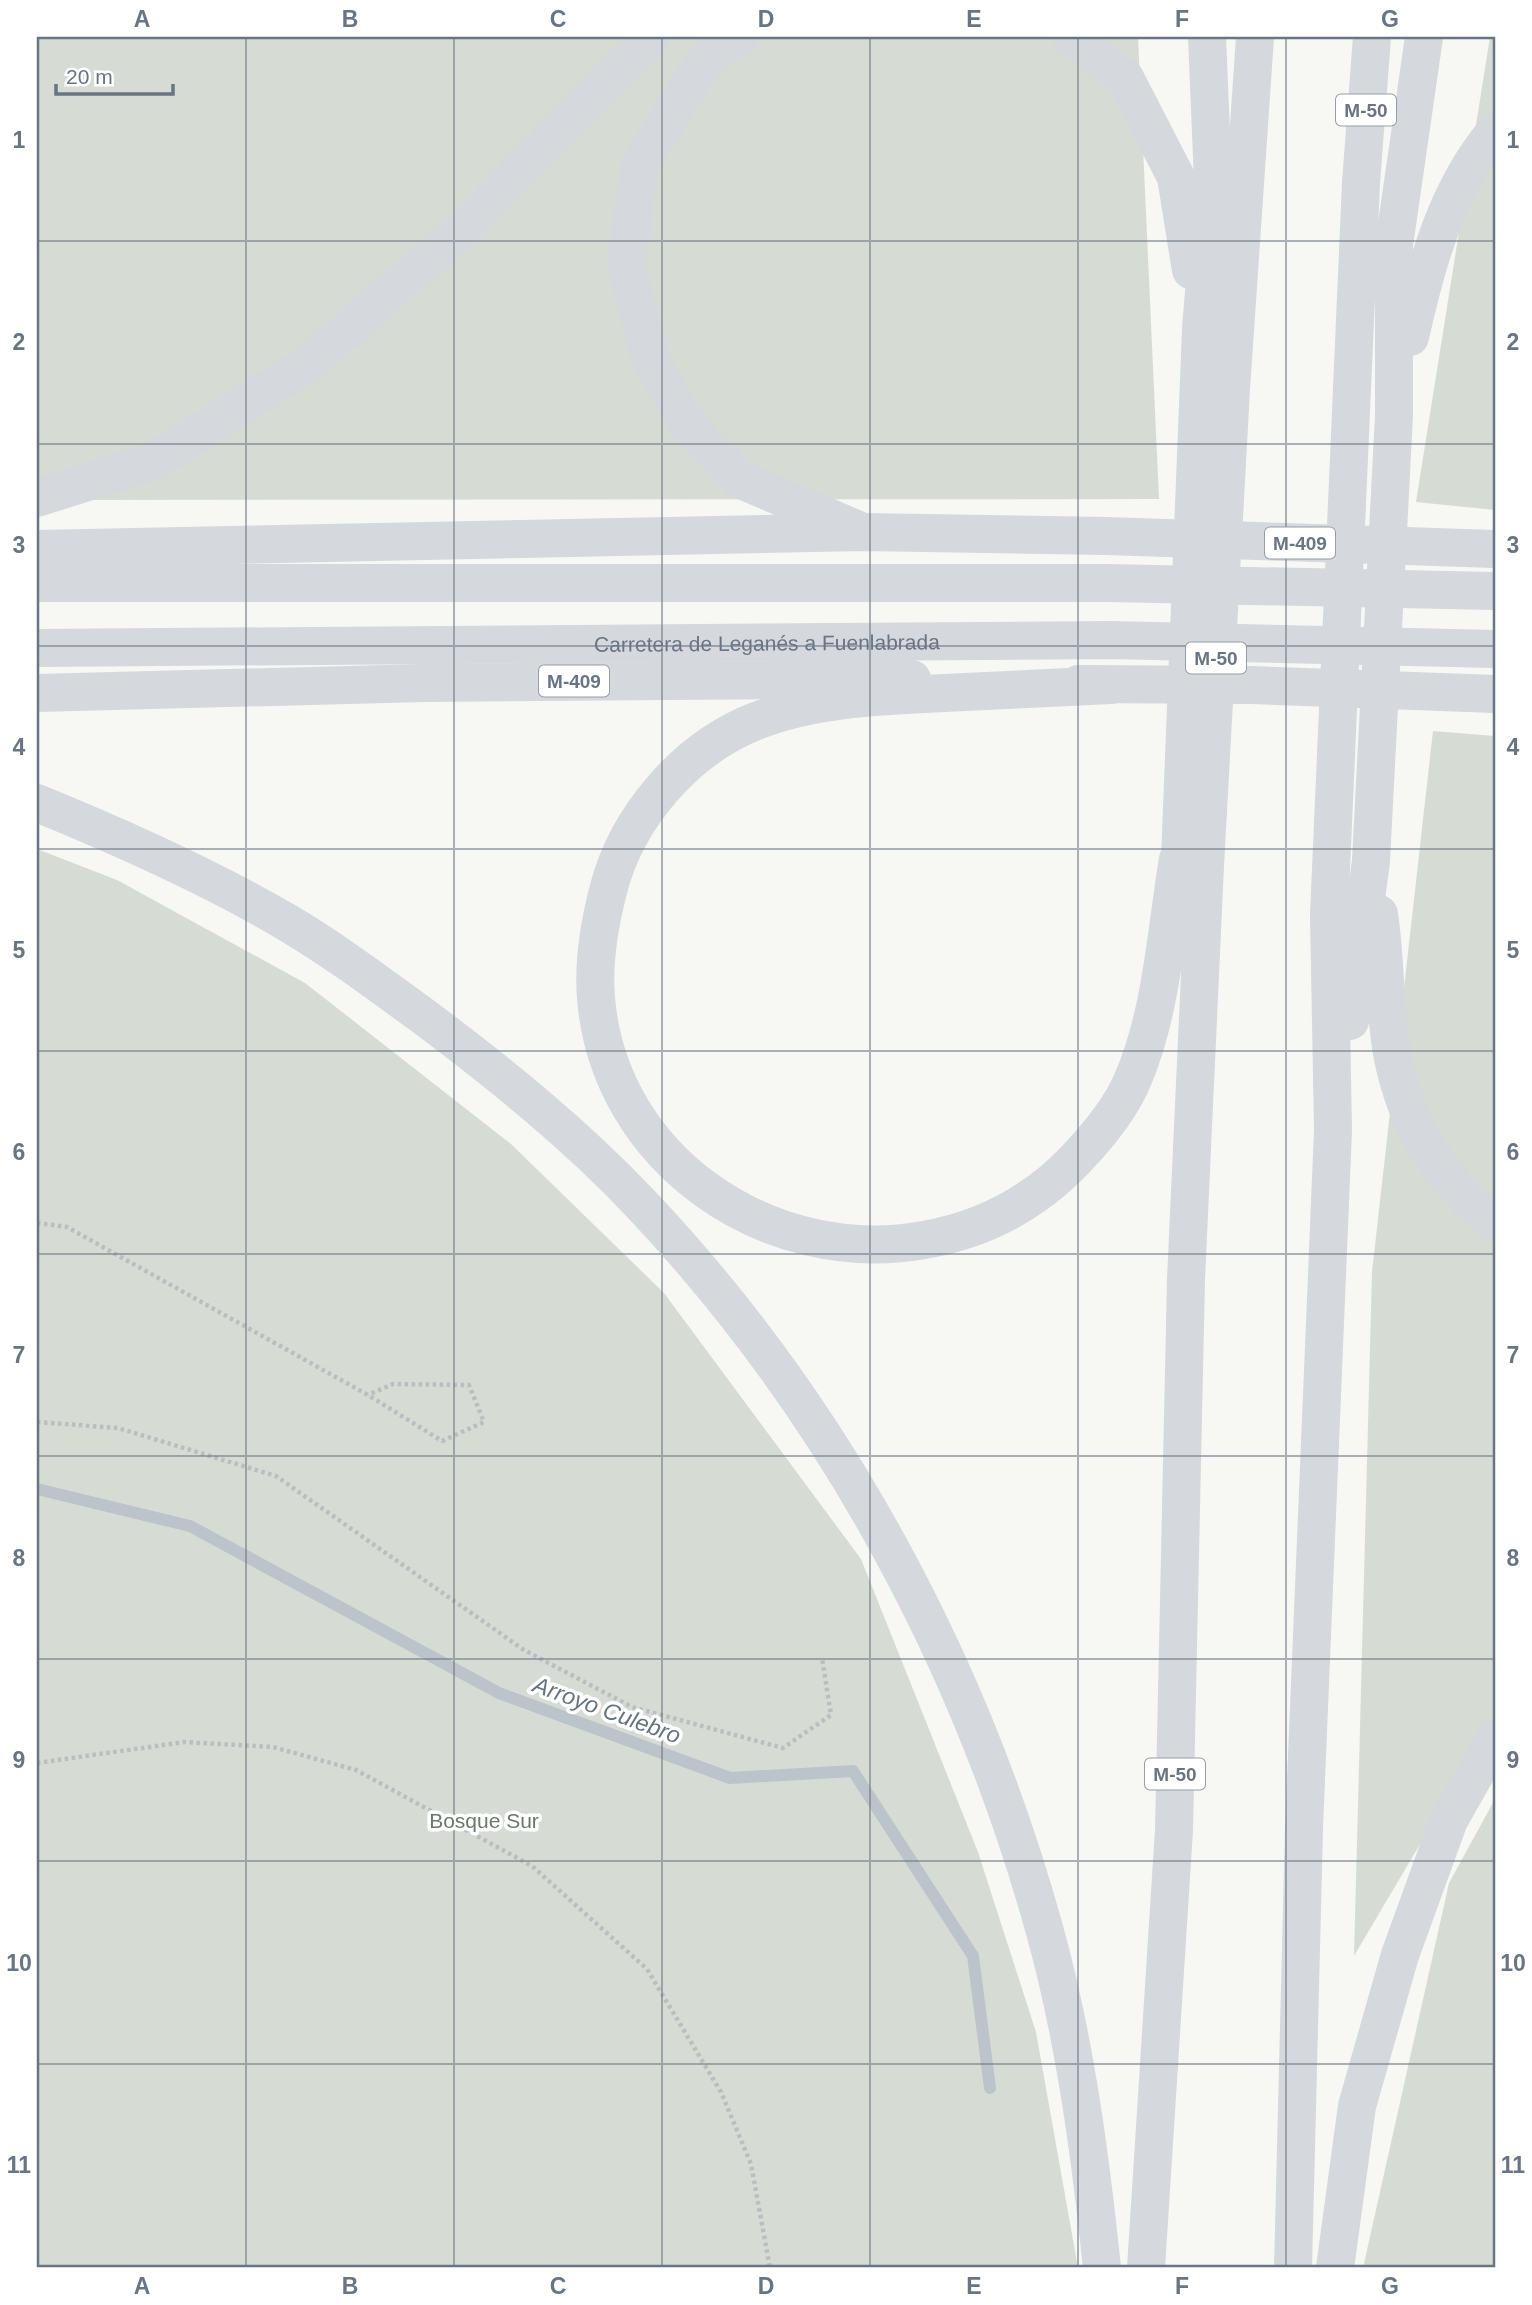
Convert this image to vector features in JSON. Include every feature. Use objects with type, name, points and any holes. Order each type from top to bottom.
[{"type":"highway","points":[[37,498],[154,461],[308,364],[463,229],[651,37]]},
{"type":"highway","points":[[739,37],[707,57],[640,164],[626,265],[651,360],[690,428],[739,479],[863,532]]},
{"type":"highway","points":[[1070,37],[1125,78],[1176,177],[1201,329]]},
{"type":"highway","points":[[1186,1279],[1178,859],[1201,329],[1213,181],[1207,37]]},
{"type":"highway","name":"M-50","points":[[1146,2268],[1174,1830],[1186,1279],[1230,402],[1255,37]]},
{"type":"highway","name":"M-50","points":[[1293,2268],[1304,1828],[1333,1130],[1329,915],[1361,183],[1371,37]]},
{"type":"highway","points":[[1333,1130],[1371,862],[1394,415],[1394,245],[1424,37]]},
{"type":"highway","points":[[1394,415],[1423,276],[1452,198],[1495,132]]},
{"type":"highway","name":"M-409","points":[[37,550],[863,532],[1106,536],[1495,550]]},
{"type":"highway","name":"M-409","points":[[37,583],[1107,583],[1495,591]]},
{"type":"highway","name":"Carretera de Leganés a Fuenlabrada","points":[[37,648],[1110,640],[1495,649]]},
{"type":"highway","name":"M-409","points":[[37,693],[702,679],[905,679],[1111,685],[1251,685],[1495,694]]},
{"type":"highway","points":[[1111,685],[875,696],[810,706],[756,721],[689,762],[640,817],[620,854],[601,919],[595,958],[596,1001],[615,1074],[635,1113],[685,1175],[742,1214],[795,1234],[845,1243],[882,1246],[957,1234],[1026,1201],[1059,1177],[1110,1117],[1132,1082],[1154,1003],[1178,859]]},
{"type":"highway","points":[[37,803],[192,872],[290,924],[379,984],[475,1055],[532,1102],[640,1204],[720,1297],[795,1395],[848,1475],[897,1560],[938,1638],[981,1739],[1044,1928],[1065,2015],[1087,2126],[1102,2268]]},
{"type":"highway","points":[[1371,862],[1383,944],[1392,1053],[1408,1109],[1430,1156],[1447,1178],[1495,1224]]},
{"type":"highway","points":[[1335,2268],[1357,2106],[1400,1955],[1449,1820],[1495,1739]]},
{"type":"path","points":[[37,1223],[67,1227],[368,1395],[442,1441],[484,1422],[469,1385],[393,1384],[368,1395]]},
{"type":"path","points":[[37,1422],[118,1428],[276,1476],[524,1650],[632,1707],[783,1748],[831,1715],[822,1658]]},
{"type":"path","points":[[37,1763],[184,1742],[273,1747],[356,1770],[532,1866],[647,1969],[720,2092],[751,2164],[770,2268]]},
{"type":"green space","points":[[37,37],[1138,37],[1159,499],[37,500]]},
{"type":"green space","points":[[1490,37],[1495,37],[1495,510],[1416,502]]},
{"type":"green space","points":[[1433,731],[1495,736],[1495,1717],[1354,1956],[1372,1272]]},
{"type":"green space","name":"Bosque Sur","points":[[37,849],[117,880],[305,983],[511,1144],[664,1293],[861,1559],[978,1852],[1036,2032],[1078,2268],[37,2268]]},
{"type":"green space","points":[[1495,1799],[1495,2268],[1363,2268],[1449,1883]]},
{"type":"waterway","name":"Arroyo Culebro","points":[[37,1489],[190,1526],[499,1693],[730,1778],[853,1771],[973,1956],[990,2088]]}]
